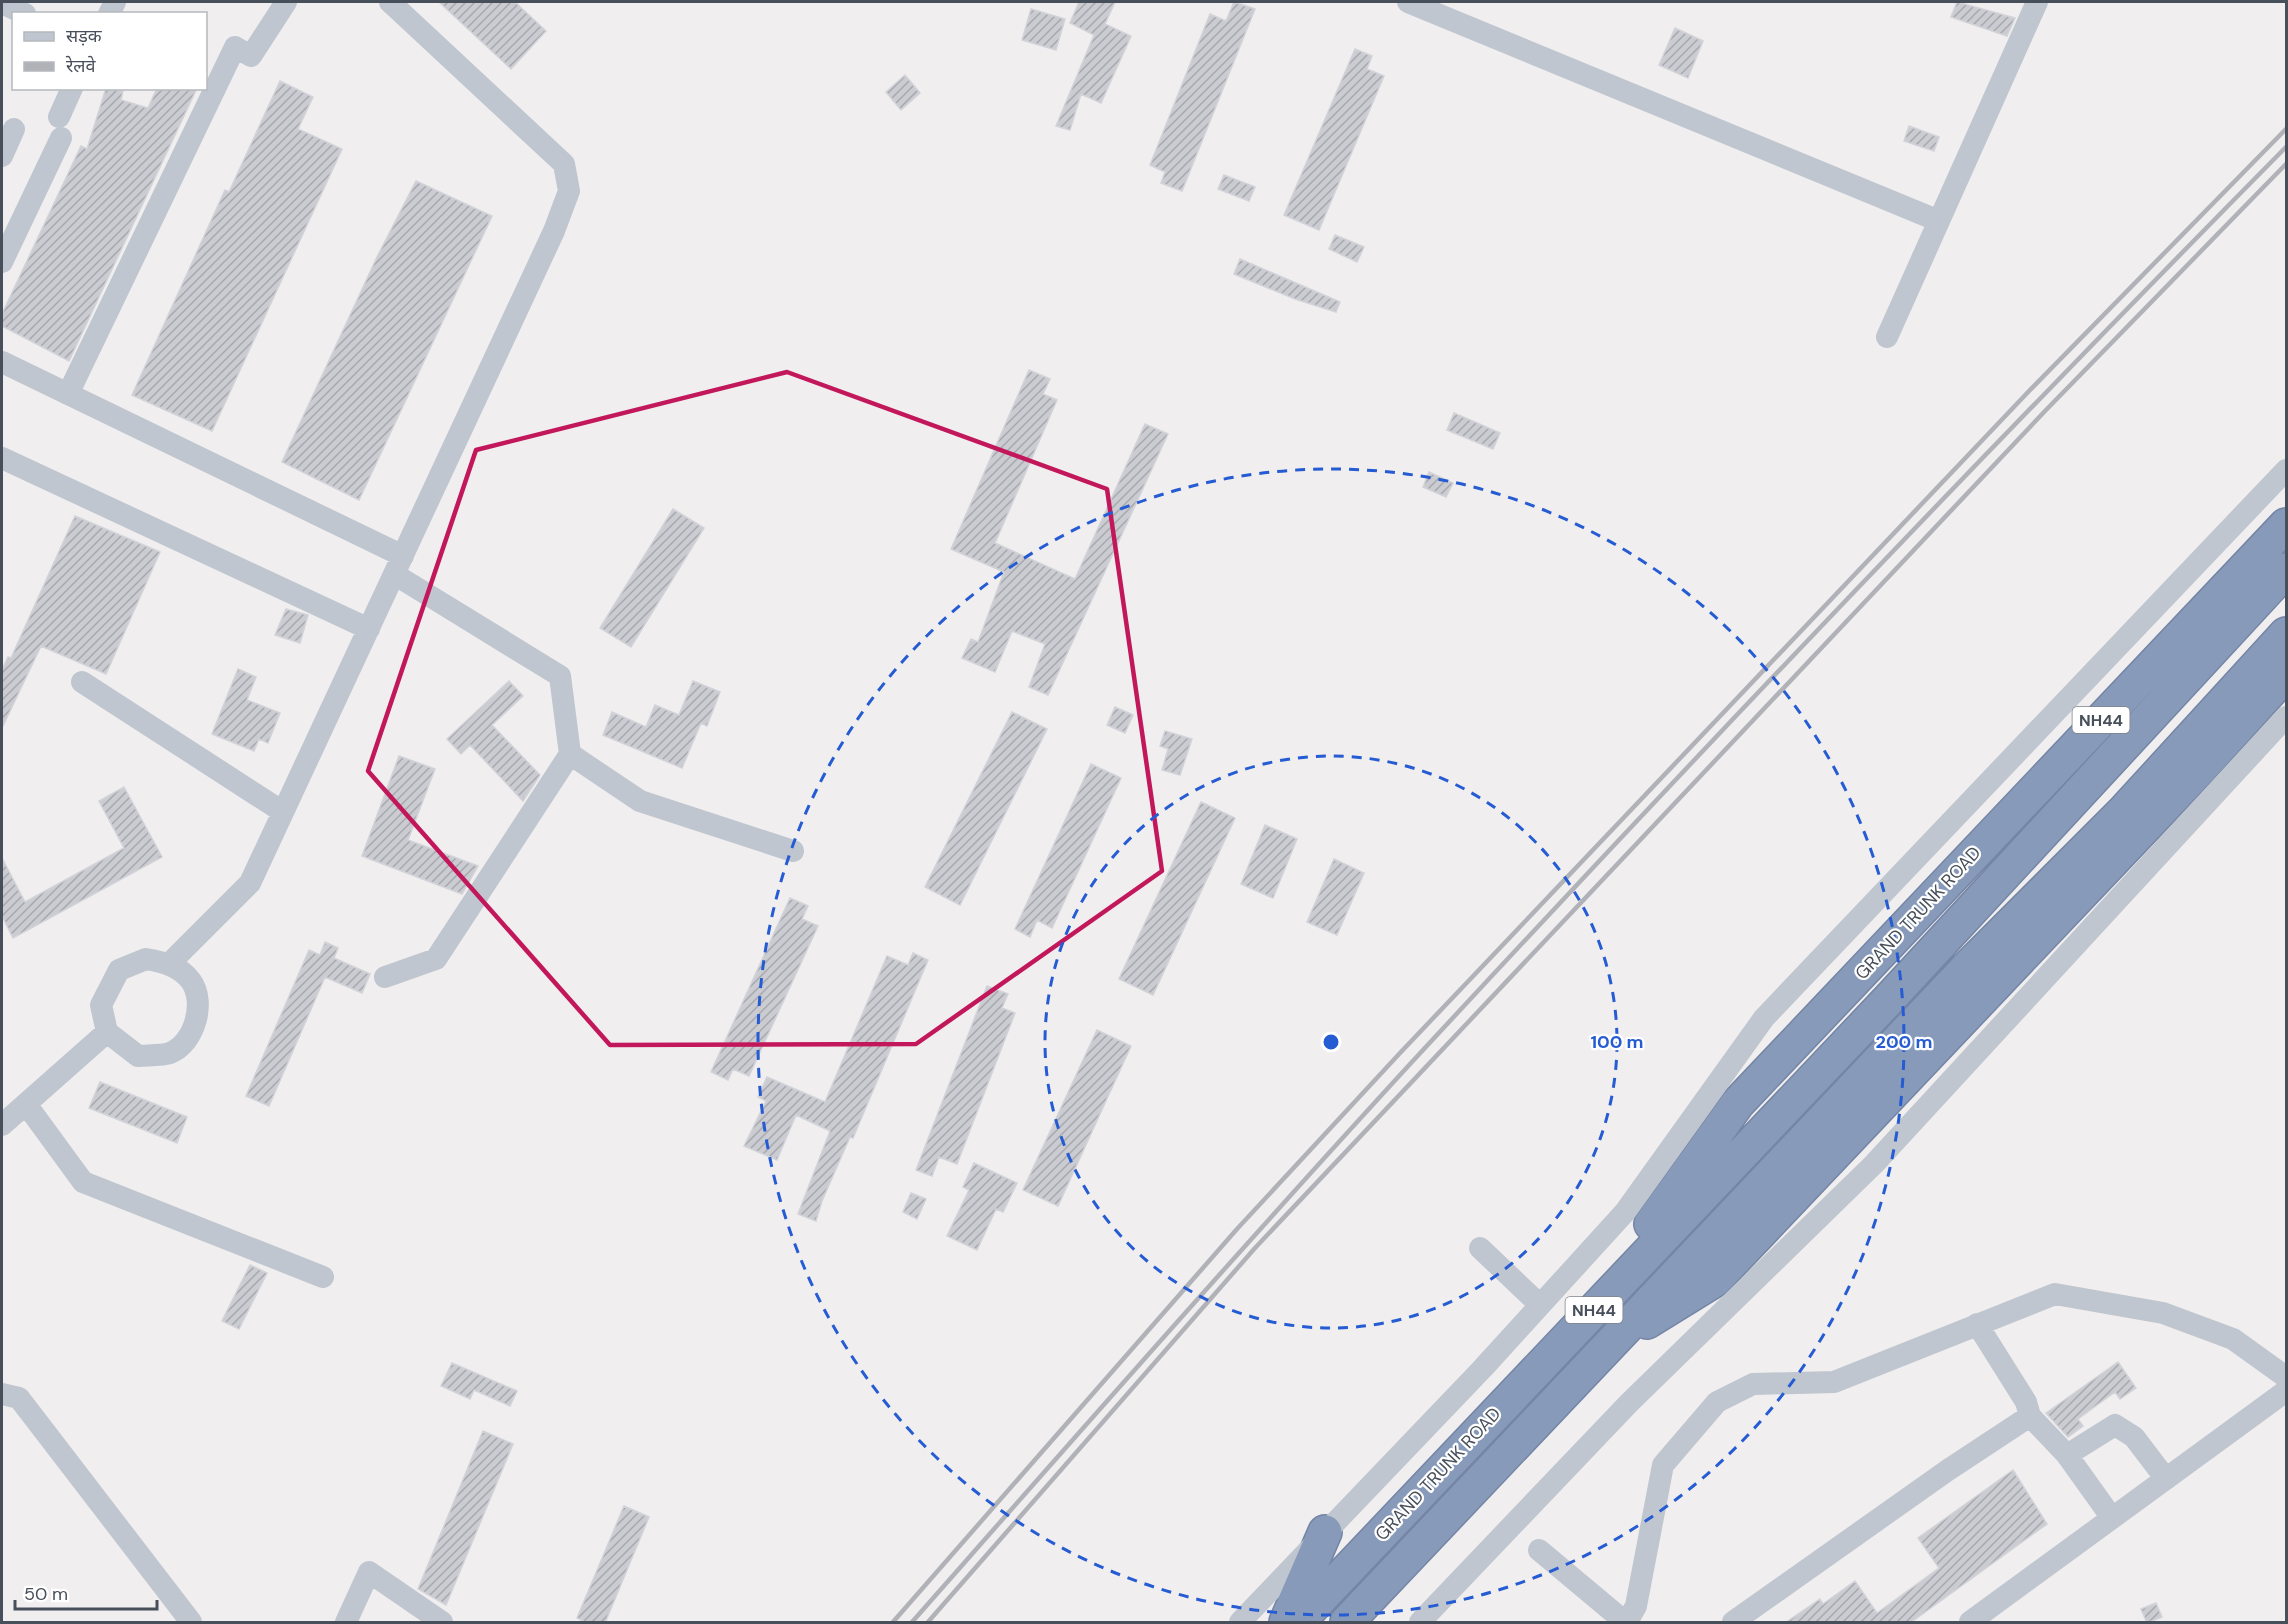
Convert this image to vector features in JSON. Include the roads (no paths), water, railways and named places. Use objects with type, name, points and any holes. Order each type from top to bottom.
[{"type":"highway","name":"GRAND TRUNK ROAD","points":[[1579,1326],[1738,1103],[2286,525]]},
{"type":"highway","name":"GRAND TRUNK ROAD","points":[[1298,1623],[1890,998],[2286,570]]},
{"type":"highway","name":"GRAND TRUNK ROAD","points":[[1347,1623],[1608,1346],[1935,1025],[1980,977],[2124,811],[2286,634]]},
{"type":"highway","name":"GRAND TRUNK ROAD","points":[[1980,977],[2199,770],[2286,674]]},
{"type":"highway","points":[[1286,1623],[1325,1532]]},
{"type":"street","points":[[68,394],[235,47],[251,56],[286,2]]},
{"type":"street","points":[[170,963],[250,883],[554,231],[569,191],[564,164],[390,2]]},
{"type":"street","points":[[1408,2],[1939,221]]},
{"type":"street","points":[[1887,337],[2037,2]]},
{"type":"street","points":[[4,4],[21,12]]},
{"type":"street","points":[[2,262],[60,127],[71,90]]},
{"type":"street","points":[[2,156],[14,129]]},
{"type":"street","points":[[2,362],[399,565],[560,676],[570,754],[435,959],[385,977]]},
{"type":"street","points":[[2,458],[369,629]]},
{"type":"street","points":[[1240,1623],[1625,1212],[1764,1018],[2286,470]]},
{"type":"street","points":[[82,682],[284,812]]},
{"type":"street","points":[[1420,1623],[1629,1403],[1874,1164],[2286,717]]},
{"type":"street","points":[[570,754],[640,801],[793,850]]},
{"type":"street","points":[[146,959],[170,963],[191,981],[199,1006],[189,1037],[170,1053],[138,1056],[107,1032],[101,1005],[119,970],[146,959]]},
{"type":"street","points":[[2,1125],[107,1032]]},
{"type":"street","points":[[26,1104],[83,1182],[322,1277]]},
{"type":"street","points":[[1480,1248],[1540,1305]]},
{"type":"street","points":[[1539,1550],[1626,1623],[1636,1606],[1663,1465],[1717,1402],[1753,1384],[1834,1382],[2055,1294],[2163,1313],[2233,1339],[2286,1377]]},
{"type":"street","points":[[1977,1324],[2026,1402],[2030,1416],[2067,1455],[2112,1518]]},
{"type":"street","points":[[1970,1623],[2286,1391]]},
{"type":"street","points":[[2,1394],[19,1398],[191,1623]]},
{"type":"street","points":[[1732,1623],[1948,1470],[2030,1416]]},
{"type":"street","points":[[2067,1455],[2115,1425],[2134,1437],[2166,1479]]},
{"type":"street","points":[[346,1623],[369,1572],[442,1623]]},
{"type":"railway","points":[[893,1622],[1237,1229],[1400,1053],[2030,390],[2286,129]]},
{"type":"railway","points":[[912,1622],[1160,1341],[1519,947],[1955,487],[2286,147]]},
{"type":"railway","points":[[928,1622],[1255,1248],[2046,410],[2286,164]]}]
